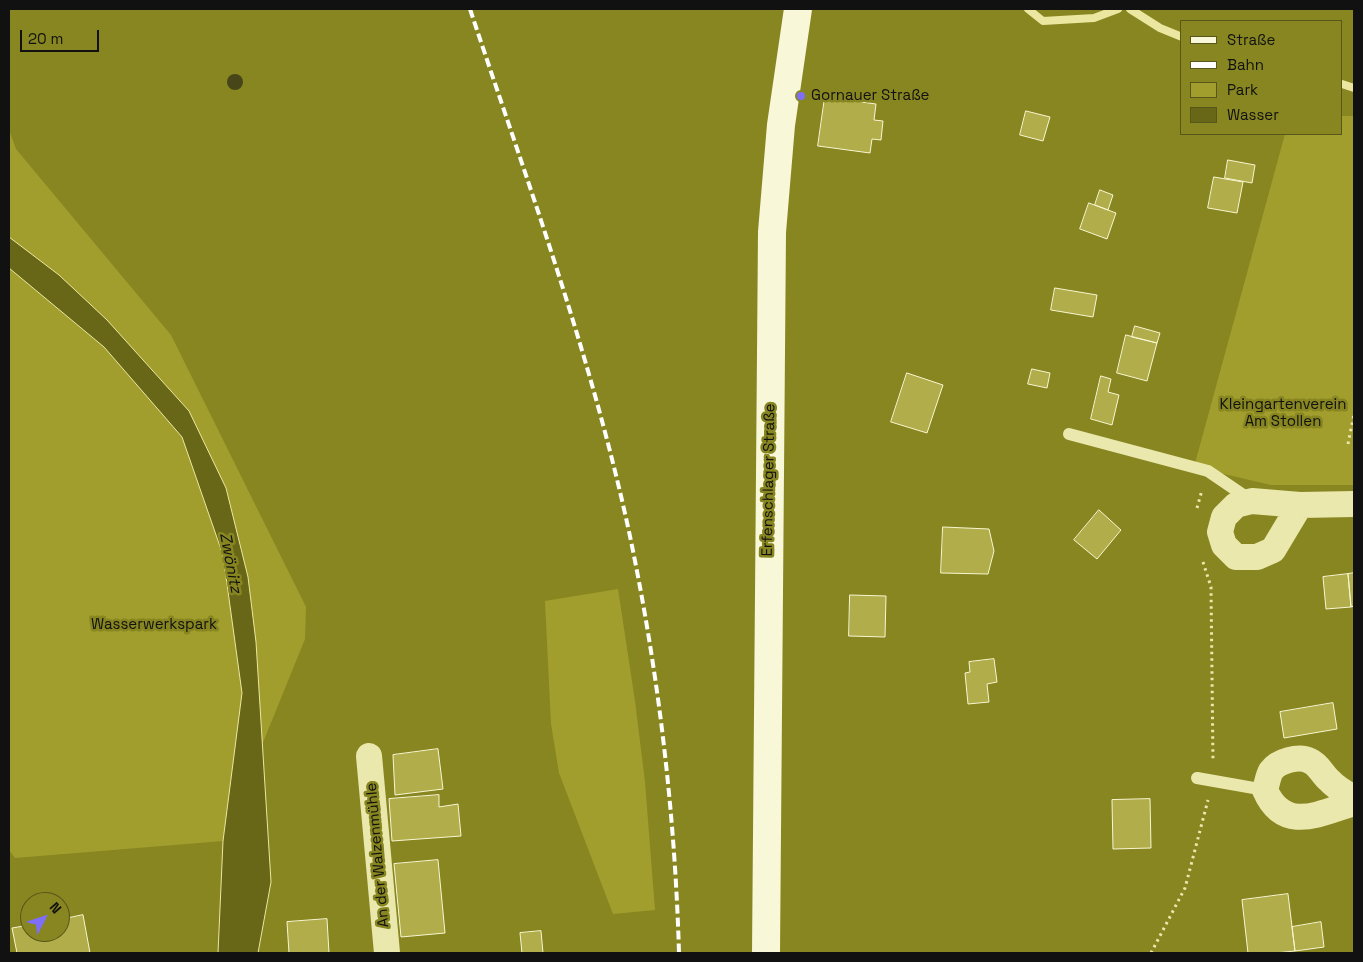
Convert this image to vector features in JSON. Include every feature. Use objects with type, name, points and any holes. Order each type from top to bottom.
[{"type":"main road","name":"Erfenschlager Straße","points":[[766,953],[772,232],[781,125],[798,9]]},
{"type":"street","points":[[1300,505],[1273,550],[1257,557],[1236,557],[1224,545],[1220,532],[1224,518],[1236,505],[1252,501],[1300,505],[1354,504]]},
{"type":"street","name":"An der Walzenmühle","points":[[369,756],[387,953]]},
{"type":"street","points":[[1354,798],[1336,787],[1309,760],[1296,758],[1282,762],[1272,770],[1265,790],[1270,801],[1278,810],[1288,816],[1310,816],[1354,803]]},
{"type":"lane","points":[[1069,434],[1208,471],[1252,501]]},
{"type":"lane","points":[[1197,778],[1265,790]]},
{"type":"path","points":[[1348,444],[1354,414]]},
{"type":"path","points":[[1197,508],[1208,471]]},
{"type":"path","points":[[1151,953],[1185,888],[1213,781],[1211,587],[1203,561]]},
{"type":"green space","name":"Kleingartenverein Am Stollen","points":[[1343,116],[1354,116],[1354,485],[1271,485],[1194,467],[1285,135],[1343,135]]},
{"type":"green space","name":"Wasserwerkspark","points":[[9,130],[16,149],[171,335],[306,607],[305,639],[223,841],[15,858],[9,850]]},
{"type":"green space","points":[[618,589],[645,782],[655,910],[613,914],[559,773],[551,724],[545,601]]},
{"type":"water","name":"Zwönitz","points":[[9,237],[59,275],[107,320],[189,411],[226,488],[248,577],[256,642],[271,882],[258,953],[218,953],[223,841],[242,693],[223,555],[182,437],[104,347],[9,268]]},
{"type":"building","points":[[825,97],[876,104],[874,120],[883,121],[881,140],[872,139],[870,153],[818,146]]},
{"type":"building","points":[[1026,111],[1050,117],[1043,141],[1020,135]]},
{"type":"building","points":[[1228,160],[1255,165],[1252,183],[1225,178]]},
{"type":"building","points":[[1214,177],[1243,182],[1237,213],[1208,208]]},
{"type":"building","points":[[1100,190],[1113,195],[1108,210],[1095,205]]},
{"type":"building","points":[[1089,203],[1116,213],[1107,239],[1080,229]]},
{"type":"building","points":[[1055,288],[1097,295],[1093,317],[1051,310]]},
{"type":"building","points":[[1135,326],[1160,333],[1157,343],[1132,337]]},
{"type":"building","points":[[1126,335],[1157,343],[1147,381],[1117,373]]},
{"type":"building","points":[[1032,369],[1050,373],[1047,388],[1028,384]]},
{"type":"building","points":[[907,373],[943,385],[927,433],[891,422]]},
{"type":"building","points":[[1101,376],[1111,379],[1108,392],[1119,395],[1112,425],[1091,419]]},
{"type":"building","points":[[1099,510],[1121,530],[1097,559],[1074,540]]},
{"type":"building","points":[[943,527],[989,529],[994,551],[988,574],[941,573]]},
{"type":"building","points":[[1354,573],[1354,606],[1351,607],[1348,574]]},
{"type":"building","points":[[1348,574],[1351,607],[1326,609],[1323,577]]},
{"type":"building","points":[[850,595],[886,596],[885,637],[849,636]]},
{"type":"building","points":[[994,659],[997,682],[987,684],[989,702],[968,704],[965,673],[970,672],[969,662]]},
{"type":"building","points":[[1333,703],[1337,729],[1284,738],[1280,712]]},
{"type":"building","points":[[438,749],[443,789],[395,795],[393,755]]},
{"type":"building","points":[[439,795],[439,807],[458,804],[461,836],[392,841],[389,799]]},
{"type":"building","points":[[1150,799],[1151,848],[1113,849],[1112,800]]},
{"type":"building","points":[[438,860],[445,933],[401,937],[394,864]]},
{"type":"building","points":[[1288,894],[1295,951],[1248,953],[1242,900]]},
{"type":"building","points":[[83,915],[90,953],[17,953],[12,928],[20,927],[20,942],[70,942],[70,918]]},
{"type":"building","points":[[327,919],[329,953],[289,953],[287,922]]},
{"type":"building","points":[[1321,922],[1324,947],[1295,951],[1292,927]]},
{"type":"building","points":[[541,931],[543,953],[522,953],[520,933]]},
{"type":"waterway","points":[[1028,9],[1043,21],[1094,18],[1118,9]]},
{"type":"waterway","points":[[1130,9],[1160,28],[1180,36]]},
{"type":"waterway","points":[[1343,84],[1354,88]]},
{"type":"railway","points":[[470,9],[579,339],[616,473],[650,643],[664,746],[674,850],[679,953]]},
{"type":"place","name":"Gornauer Straße","points":[[801,96]]}]
